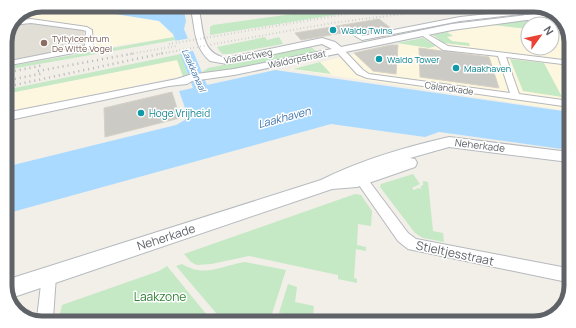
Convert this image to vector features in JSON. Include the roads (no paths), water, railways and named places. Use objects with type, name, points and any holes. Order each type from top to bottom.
[{"type":"main road","name":"Neherkade","points":[[12,288],[358,175],[449,142],[564,156]]},
{"type":"main road","name":"Neherkade","points":[[358,175],[439,154],[459,151],[564,164]]},
{"type":"street","name":"Viaductweg","points":[[196,12],[198,32],[207,52],[213,59],[227,61],[316,42],[335,51]]},
{"type":"street","points":[[355,34],[362,38],[460,19],[521,12]]},
{"type":"street","name":"Waldorpstraat","points":[[526,16],[545,15]]},
{"type":"street","name":"Waldorpstraat","points":[[12,116],[422,33],[520,17]]},
{"type":"street","points":[[12,63],[84,49],[89,46],[89,30],[85,28],[31,21],[20,22]]},
{"type":"street","points":[[422,33],[446,48],[564,62]]},
{"type":"street","points":[[382,34],[389,40]]},
{"type":"street","name":"Calandkade","points":[[335,51],[367,76],[564,103]]},
{"type":"street","points":[[501,55],[516,97]]},
{"type":"street","name":"Stieltjesstraat","points":[[358,175],[403,237],[413,245],[564,274]]},
{"type":"street","points":[[45,316],[49,276]]},
{"type":"water","points":[[103,12],[184,12],[186,21],[184,29],[207,85],[275,70],[564,111],[564,149],[439,132],[425,137],[331,124],[12,212],[12,165],[176,125],[185,120],[188,116],[179,91],[193,88],[173,34],[159,21]]},
{"type":"railway","points":[[169,44],[358,12]]},
{"type":"railway","points":[[161,54],[332,23],[418,12]]},
{"type":"railway","points":[[130,54],[176,46]]},
{"type":"railway","points":[[38,71],[136,53]]},
{"type":"railway","points":[[12,86],[161,54]]},
{"type":"railway","points":[[12,72],[44,65]]},
{"type":"railway","points":[[12,80],[44,73]]},
{"type":"place","name":"Waldo Twins","points":[[333,30]]},
{"type":"place","name":"Tyltylcentrum De Witte Vogel","points":[[44,43]]},
{"type":"place","name":"Waldo Tower","points":[[379,59]]},
{"type":"place","name":"Maakhaven","points":[[456,68]]},
{"type":"place","name":"Hoge Vrijheid","points":[[141,113]]},
{"type":"water label","name":"Laakkanaal","points":[[194,70]]},
{"type":"water label","name":"Laakhaven","points":[[284,117]]},
{"type":"park label","name":"Laakzone","points":[[160,296]]}]
